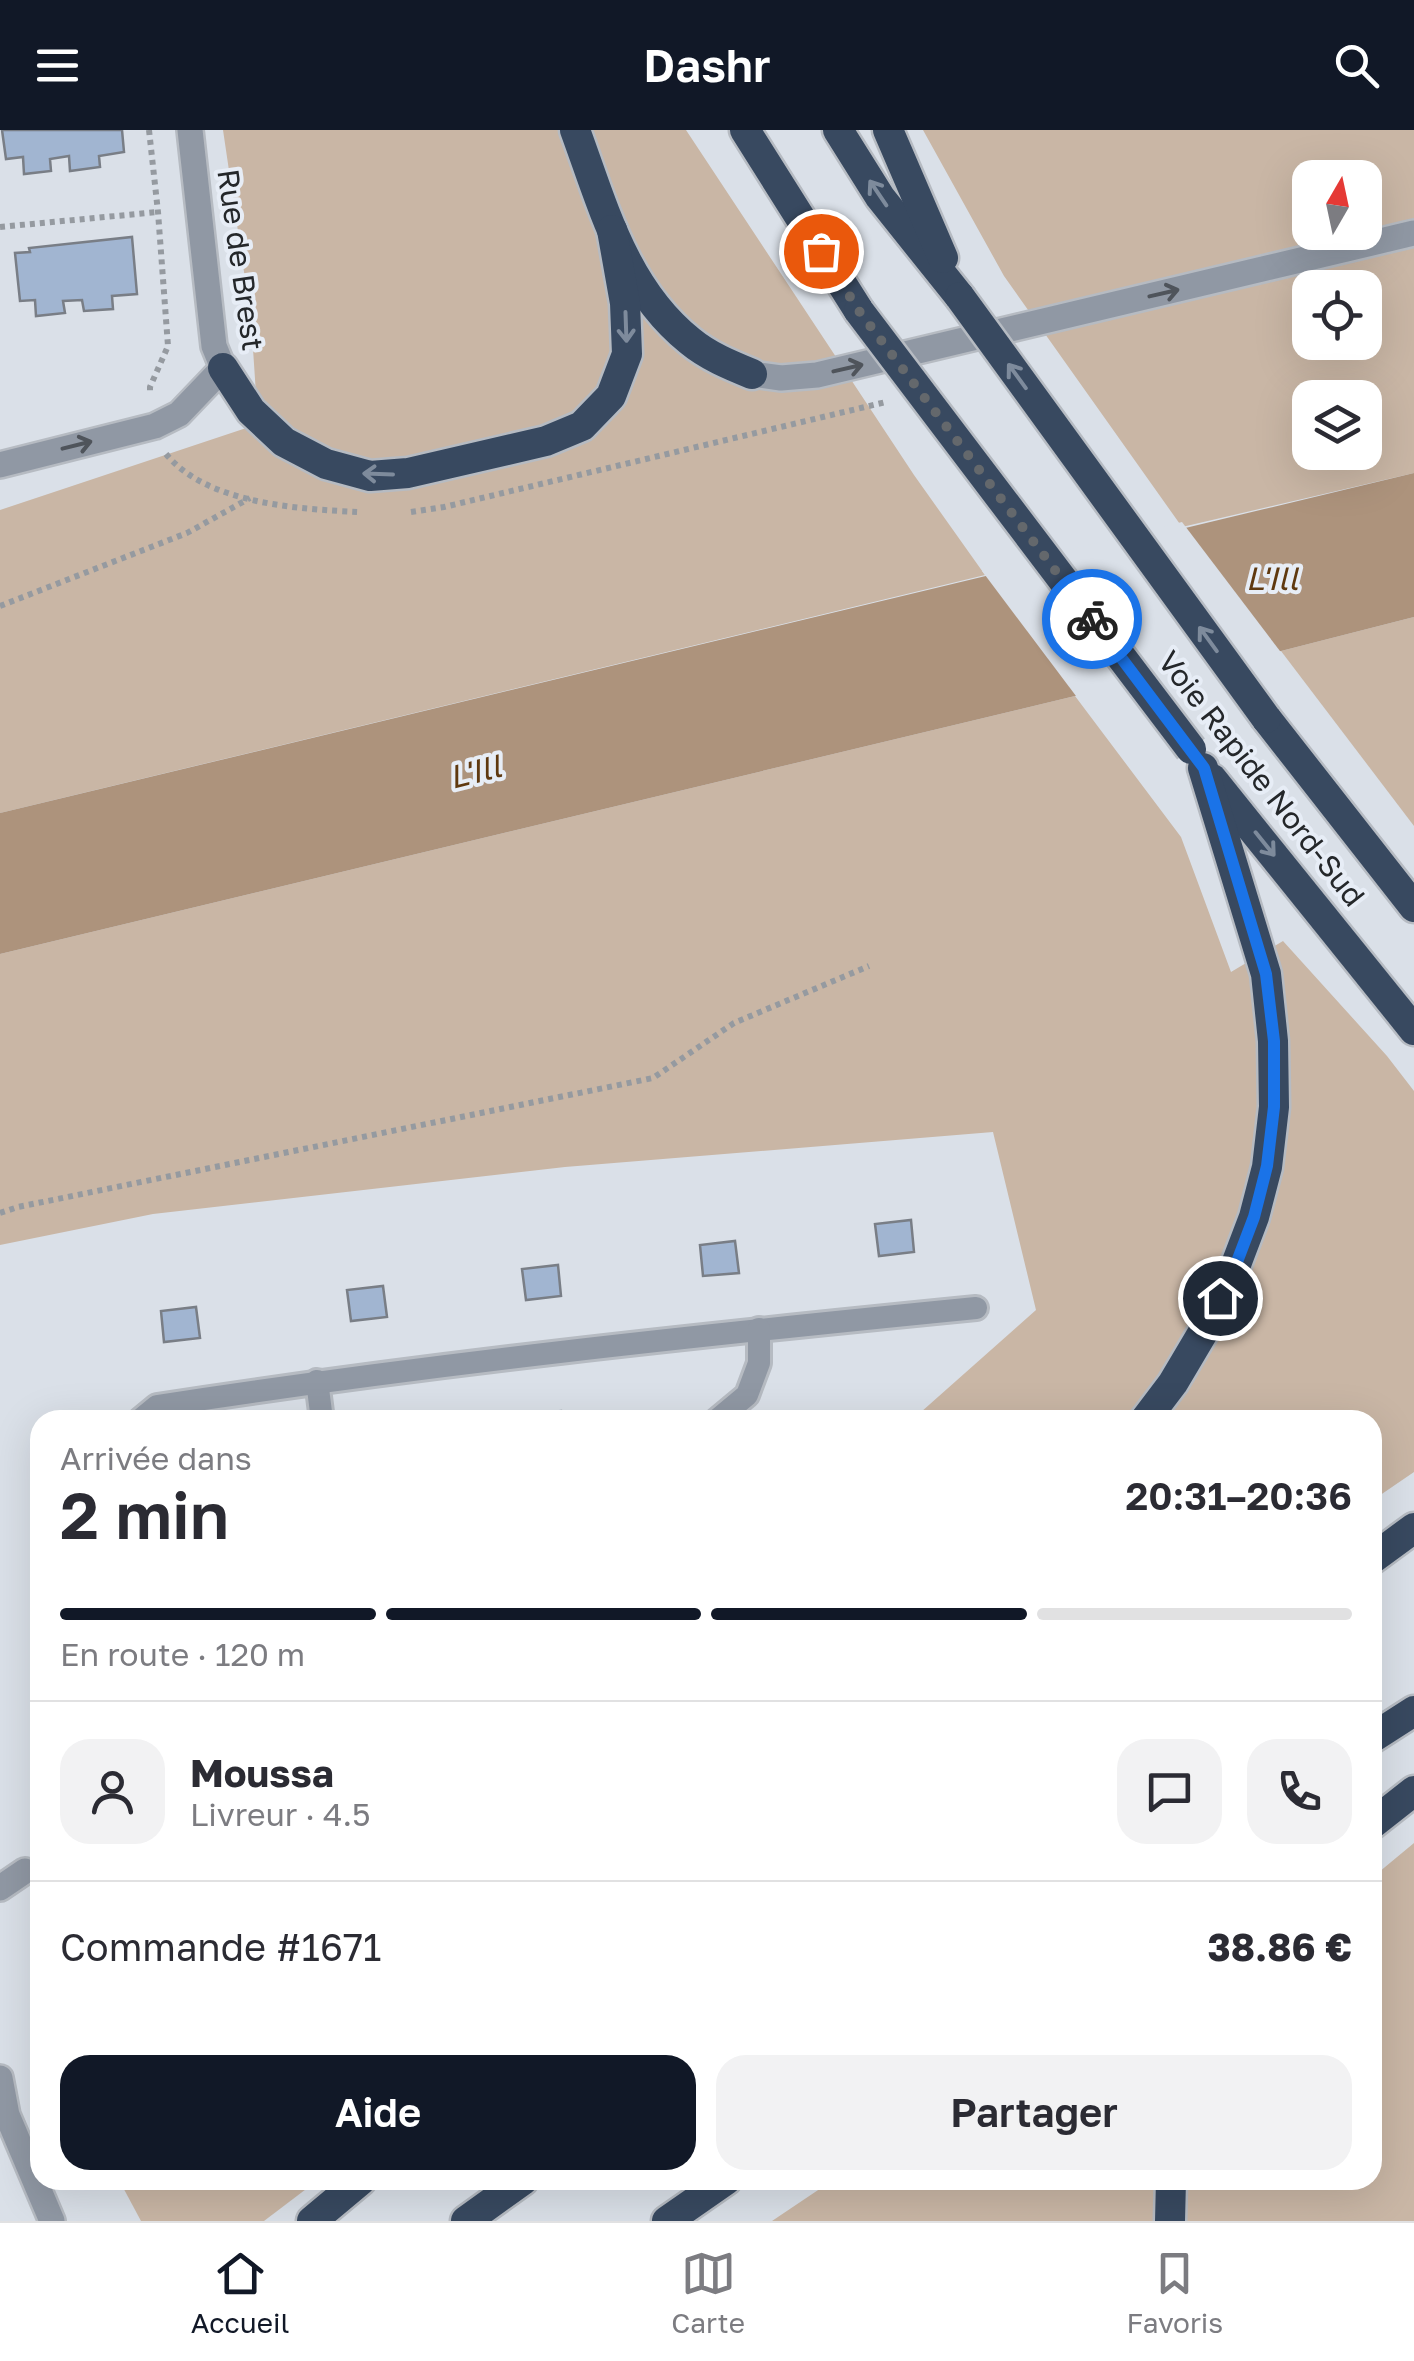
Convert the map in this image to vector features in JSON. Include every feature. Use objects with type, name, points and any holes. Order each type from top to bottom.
[{"type":"highway","points":[[575,130],[612,230],[645,295],[690,341],[720,361],[752,374]]},
{"type":"highway","name":"Voie Rapide Nord-Sud","points":[[744,130],[859,311],[1197,758],[1414,1030]]},
{"type":"highway","name":"Voie Rapide Nord-Sud","points":[[838,130],[880,197],[960,297],[1266,718],[1414,907]]},
{"type":"highway","points":[[888,130],[960,297]]},
{"type":"highway","points":[[222,368],[251,412],[284,442],[326,464],[370,476],[408,474],[546,440],[582,426],[612,396],[627,354],[625,303],[612,230]]},
{"type":"highway","points":[[1152,1410],[1205,1329],[1235,1267],[1254,1217],[1267,1166],[1274,1107],[1274,1041],[1266,974],[1197,758]]},
{"type":"highway","points":[[1382,1552],[1414,1528]]},
{"type":"highway","points":[[1382,1572],[1414,1550]]},
{"type":"highway","points":[[1382,1732],[1414,1711]]},
{"type":"highway","points":[[1382,1816],[1414,1791]]},
{"type":"highway","points":[[312,2221],[349,2190]]},
{"type":"highway","points":[[466,2221],[508,2190]]},
{"type":"highway","points":[[667,2221],[712,2190]]},
{"type":"highway","points":[[1170,2221],[1171,2190]]},
{"type":"street","name":"Rue de Brest","points":[[155,426],[179,414],[222,368],[214,346],[190,130]]},
{"type":"street","points":[[752,374],[781,378],[817,375],[1414,234]]},
{"type":"street","points":[[0,465],[155,426]]},
{"type":"street","points":[[0,1888],[30,1871]]},
{"type":"street","points":[[0,2078],[7,2116],[30,2170]]},
{"type":"street","points":[[39,2190],[52,2221]]},
{"type":"lane","points":[[152,1410],[157,1406],[317,1381],[759,1329],[976,1308]]},
{"type":"lane","points":[[729,1410],[747,1395],[759,1363],[759,1329]]},
{"type":"lane","points":[[317,1381],[321,1410]]},
{"type":"path","points":[[0,606],[187,533],[250,498],[207,486],[178,467],[166,455],[155,426],[150,387],[168,346],[149,130]]},
{"type":"path","points":[[0,226],[158,212]]},
{"type":"path","points":[[0,1213],[653,1078],[734,1023],[868,966]]},
{"type":"shaded area","points":[[223,130],[686,130],[914,475],[985,575],[0,813],[0,510],[258,424],[251,319]]},
{"type":"shaded area","points":[[923,130],[1414,130],[1414,473],[1182,527],[1004,276]]},
{"type":"shaded area","points":[[1414,617],[1414,826],[1281,651]]},
{"type":"shaded area","points":[[1075,696],[1181,837],[1231,972],[1283,941],[1414,1091],[1414,1472],[1382,1494],[1382,1410],[923,1410],[1036,1310],[993,1132],[565,1167],[153,1214],[0,1245],[0,954]]},
{"type":"shaded area","points":[[1414,1843],[1414,2221],[772,2221],[818,2190],[1382,2190],[1382,1870]]},
{"type":"shaded area","points":[[124,2190],[305,2190],[264,2221],[141,2221]]},
{"type":"water","name":"L'Ill","points":[[1414,473],[1414,617],[0,954],[0,813]]},
{"type":"pier","points":[[1182,522],[1283,655],[1079,700],[982,571]]},
{"type":"building","points":[[2,130],[122,130],[124,152],[99,156],[100,167],[70,171],[69,156],[50,159],[51,171],[24,174],[23,157],[6,159]]},
{"type":"building","points":[[132,237],[137,294],[112,296],[113,309],[84,311],[82,300],[63,301],[65,313],[36,316],[35,300],[20,301],[15,253],[30,252],[29,248]]},
{"type":"building","points":[[911,1220],[914,1252],[879,1256],[875,1224]]},
{"type":"building","points":[[735,1241],[739,1273],[703,1276],[700,1245]]},
{"type":"building","points":[[558,1265],[561,1296],[526,1300],[522,1269]]},
{"type":"building","points":[[383,1286],[387,1317],[351,1321],[347,1290]]},
{"type":"building","points":[[196,1307],[200,1338],[164,1342],[161,1311]]},
{"type":"way so far","points":[[821,251],[859,311],[1092,619]]},
{"type":"route","points":[[1092,619],[1204,768],[1266,974],[1274,1041],[1274,1107],[1267,1166],[1254,1217],[1220,1298]]}]
